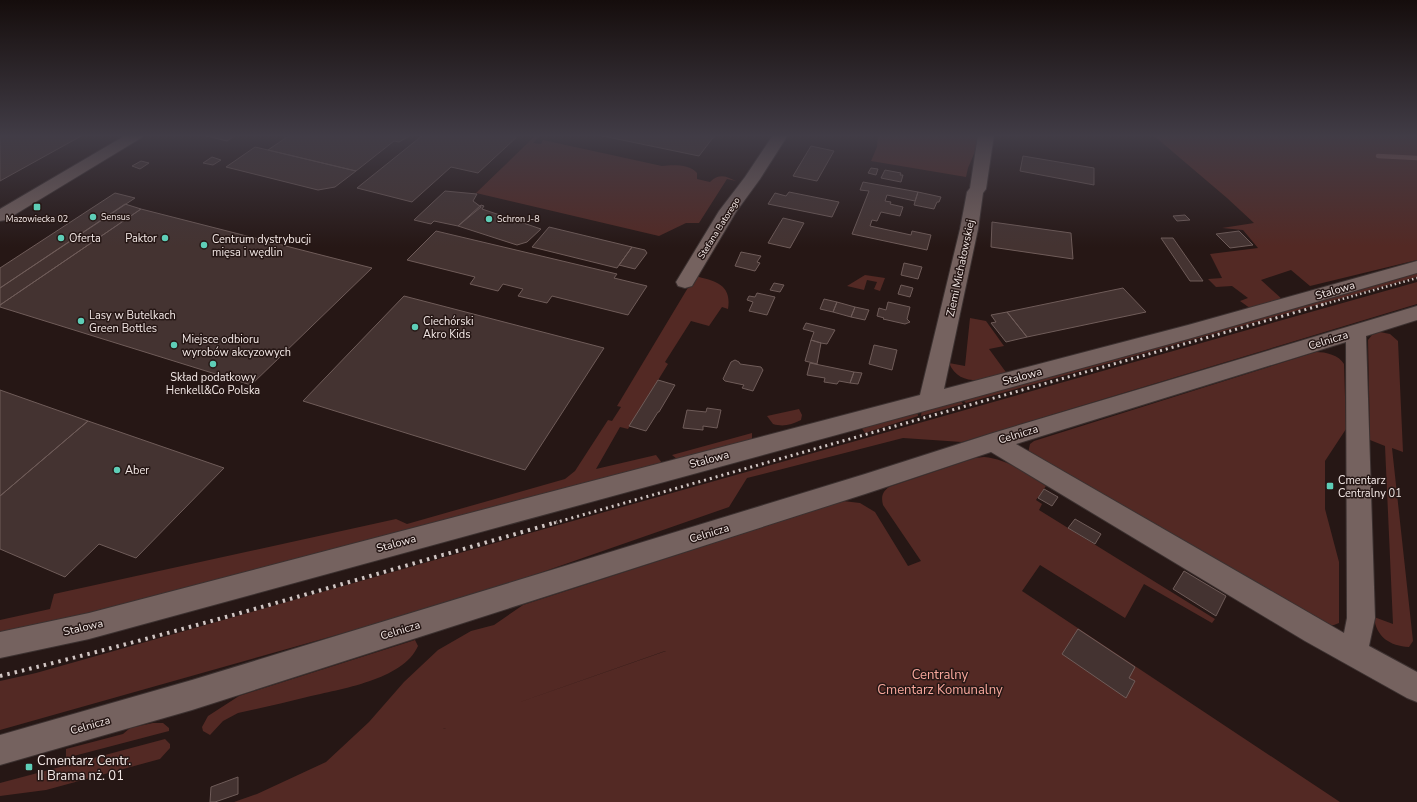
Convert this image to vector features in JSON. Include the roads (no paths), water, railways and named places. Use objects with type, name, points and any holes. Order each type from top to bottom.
[{"type":"street","points":[[0,204],[55,172]]},
{"type":"street","points":[[0,216],[73,172]]},
{"type":"street","name":"Stefana Batorego","points":[[685,282],[728,211],[756,172]]},
{"type":"street","name":"Ziemi Michałowskiej","points":[[930,401],[980,172]]},
{"type":"street","name":"Stalowa","points":[[0,645],[89,626],[1188,332],[1417,267]]},
{"type":"street","name":"Celnicza","points":[[0,750],[192,695],[993,442],[1417,313]]},
{"type":"street","points":[[1353,651],[1360,631],[1361,618],[1356,331]]},
{"type":"street","points":[[993,442],[1315,632],[1353,651],[1417,688]]},
{"type":"railway","points":[[1321,305],[1417,278]]},
{"type":"railway","points":[[554,523],[1325,304]]},
{"type":"railway","points":[[0,676],[70,659],[210,621],[557,522]]},
{"type":"place","name":"Mazowiecka 02","points":[[37,207]]},
{"type":"place","name":"Sensus","points":[[93,217]]},
{"type":"place","name":"Schron J-8","points":[[489,219]]},
{"type":"place","name":"Oferta","points":[[61,238]]},
{"type":"place","name":"Paktor","points":[[165,238]]},
{"type":"place","name":"Centrum dystrybucji mięsa i wędlin","points":[[204,245]]},
{"type":"place","name":"Lasy w Butelkach Green Bottles","points":[[81,321]]},
{"type":"place","name":"Ciechórski Akro Kids","points":[[415,327]]},
{"type":"place","name":"Miejsce odbioru wyrobów akcyzowych","points":[[174,345]]},
{"type":"place","name":"Skład podatkowy Henkell&Co Polska","points":[[213,364]]},
{"type":"place","name":"Aber","points":[[117,470]]},
{"type":"place","name":"Cmentarz Centralny 01","points":[[1330,486]]},
{"type":"place","name":"Cmentarz Centr. II Brama nż. 01","points":[[29,767]]},
{"type":"park label","name":"Centralny Cmentarz Komunalny","points":[[940,682]]}]
